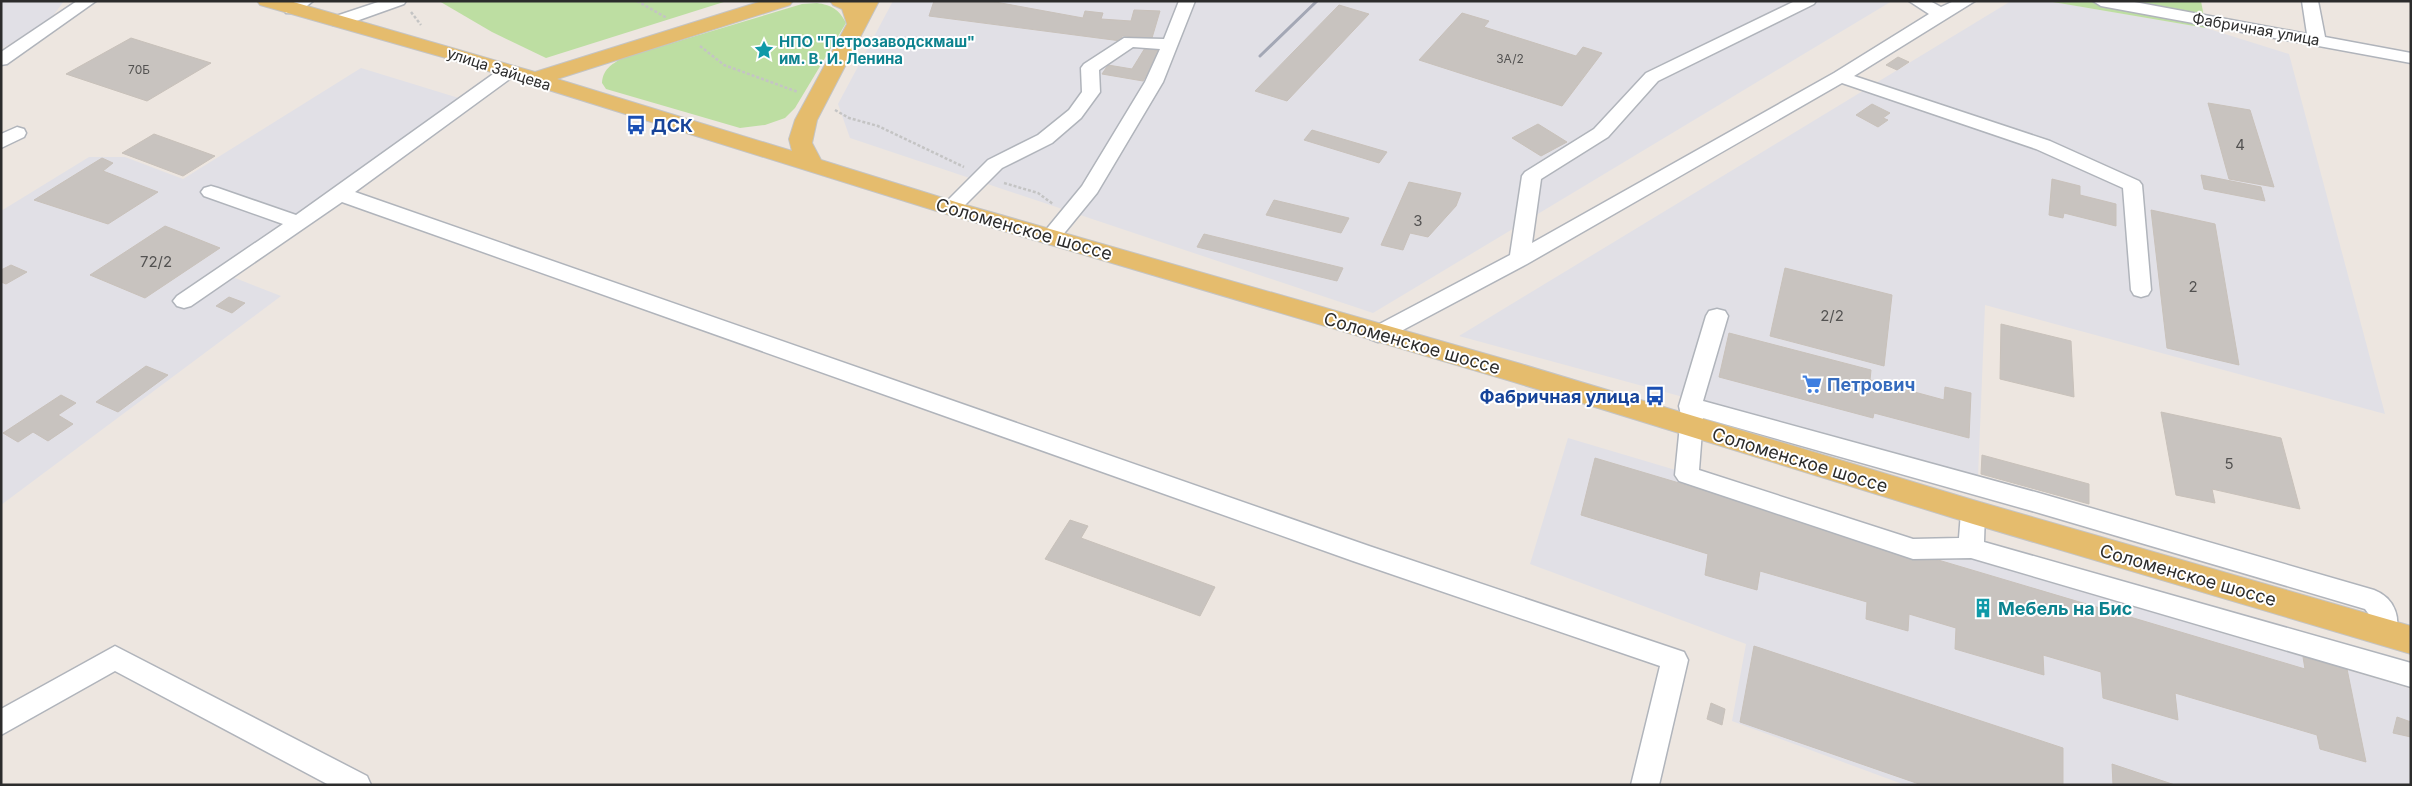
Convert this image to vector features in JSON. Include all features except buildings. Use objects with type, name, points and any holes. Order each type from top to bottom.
[{"type":"main road","name":"улица Зайцева","points":[[267,1],[298,5],[339,21],[730,139]]},
{"type":"main road","points":[[532,80],[783,1]]},
{"type":"main road","points":[[840,1],[851,6],[856,23]]},
{"type":"main road","points":[[812,164],[802,151],[799,140],[811,110],[869,1]]},
{"type":"main road","points":[[590,97],[586,83],[590,72],[614,54]]},
{"type":"main road","points":[[730,139],[758,138],[780,132],[811,110]]},
{"type":"main road","name":"Соломенское шоссе","points":[[730,139],[952,208],[1378,334],[1521,374],[1690,416],[1973,512],[2397,636]]},
{"type":"street","points":[[1,60],[88,1]]},
{"type":"street","points":[[339,21],[398,1]]},
{"type":"street","points":[[1050,237],[1090,189],[1154,82],[1187,1]]},
{"type":"street","points":[[1520,259],[1532,176],[1601,133],[1652,77],[1808,1]]},
{"type":"street","points":[[1917,1],[1941,14]]},
{"type":"street","points":[[1378,334],[1520,259],[1840,77],[1941,14],[1967,1]]},
{"type":"street","name":"Фабричная улица","points":[[2101,1],[2411,58]]},
{"type":"street","points":[[2310,1],[2317,40]]},
{"type":"street","points":[[952,208],[995,164],[1045,138],[1075,114],[1092,92],[1090,68],[1130,42],[1170,44]]},
{"type":"street","points":[[184,301],[340,194],[509,71]]},
{"type":"street","points":[[1840,77],[2044,145],[2132,185],[2141,290]]},
{"type":"street","points":[[211,192],[297,222]]},
{"type":"street","points":[[340,194],[1352,550],[1675,660],[1645,785]]},
{"type":"street","points":[[1717,316],[1690,416],[1687,475],[1913,549],[1971,548],[2411,675]]},
{"type":"street","points":[[1690,416],[2039,503],[2374,601],[2397,636]]},
{"type":"street","points":[[1971,548],[1973,512]]},
{"type":"street","points":[[1,723],[116,658],[357,785]]},
{"type":"path","points":[[637,1],[674,23],[682,32],[724,65],[811,110],[878,126],[984,176],[1038,193],[1068,214]]},
{"type":"shaded area","points":[[1,1],[64,1],[49,21],[1,49]]},
{"type":"shaded area","points":[[893,1],[1892,1],[1373,313],[850,138],[838,104]]},
{"type":"shaded area","points":[[2011,1],[2047,1],[2206,28],[2289,54],[2385,414],[1985,305],[1978,477],[1459,336]]},
{"type":"shaded area","points":[[361,68],[475,103],[230,276],[281,296],[1,505],[1,211],[89,157],[125,157],[183,179]]},
{"type":"shaded area","points":[[1568,438],[2411,689],[2411,785],[1905,785],[1732,721],[1746,644],[1530,564]]},
{"type":"green space","points":[[439,1],[727,1],[546,58],[492,32]]},
{"type":"green space","points":[[2047,1],[2201,1],[2206,28]]},
{"type":"green space","points":[[817,3],[834,8],[846,23],[795,108],[785,118],[765,125],[740,128],[606,89],[602,83],[606,71],[611,65],[622,58],[802,4]]},
{"type":"railway","points":[[1260,56],[1317,1]]},
{"type":"place","name":"НПО \"Петрозаводскмаш\" им. В. И. Ленина","points":[[764,50]]},
{"type":"place","name":"ДСК","points":[[636,125]]},
{"type":"place","name":"Петрович","points":[[1812,384]]},
{"type":"place","name":"Фабричная улица","points":[[1655,396]]},
{"type":"place","name":"Мебель на Бис","points":[[1983,608]]}]
